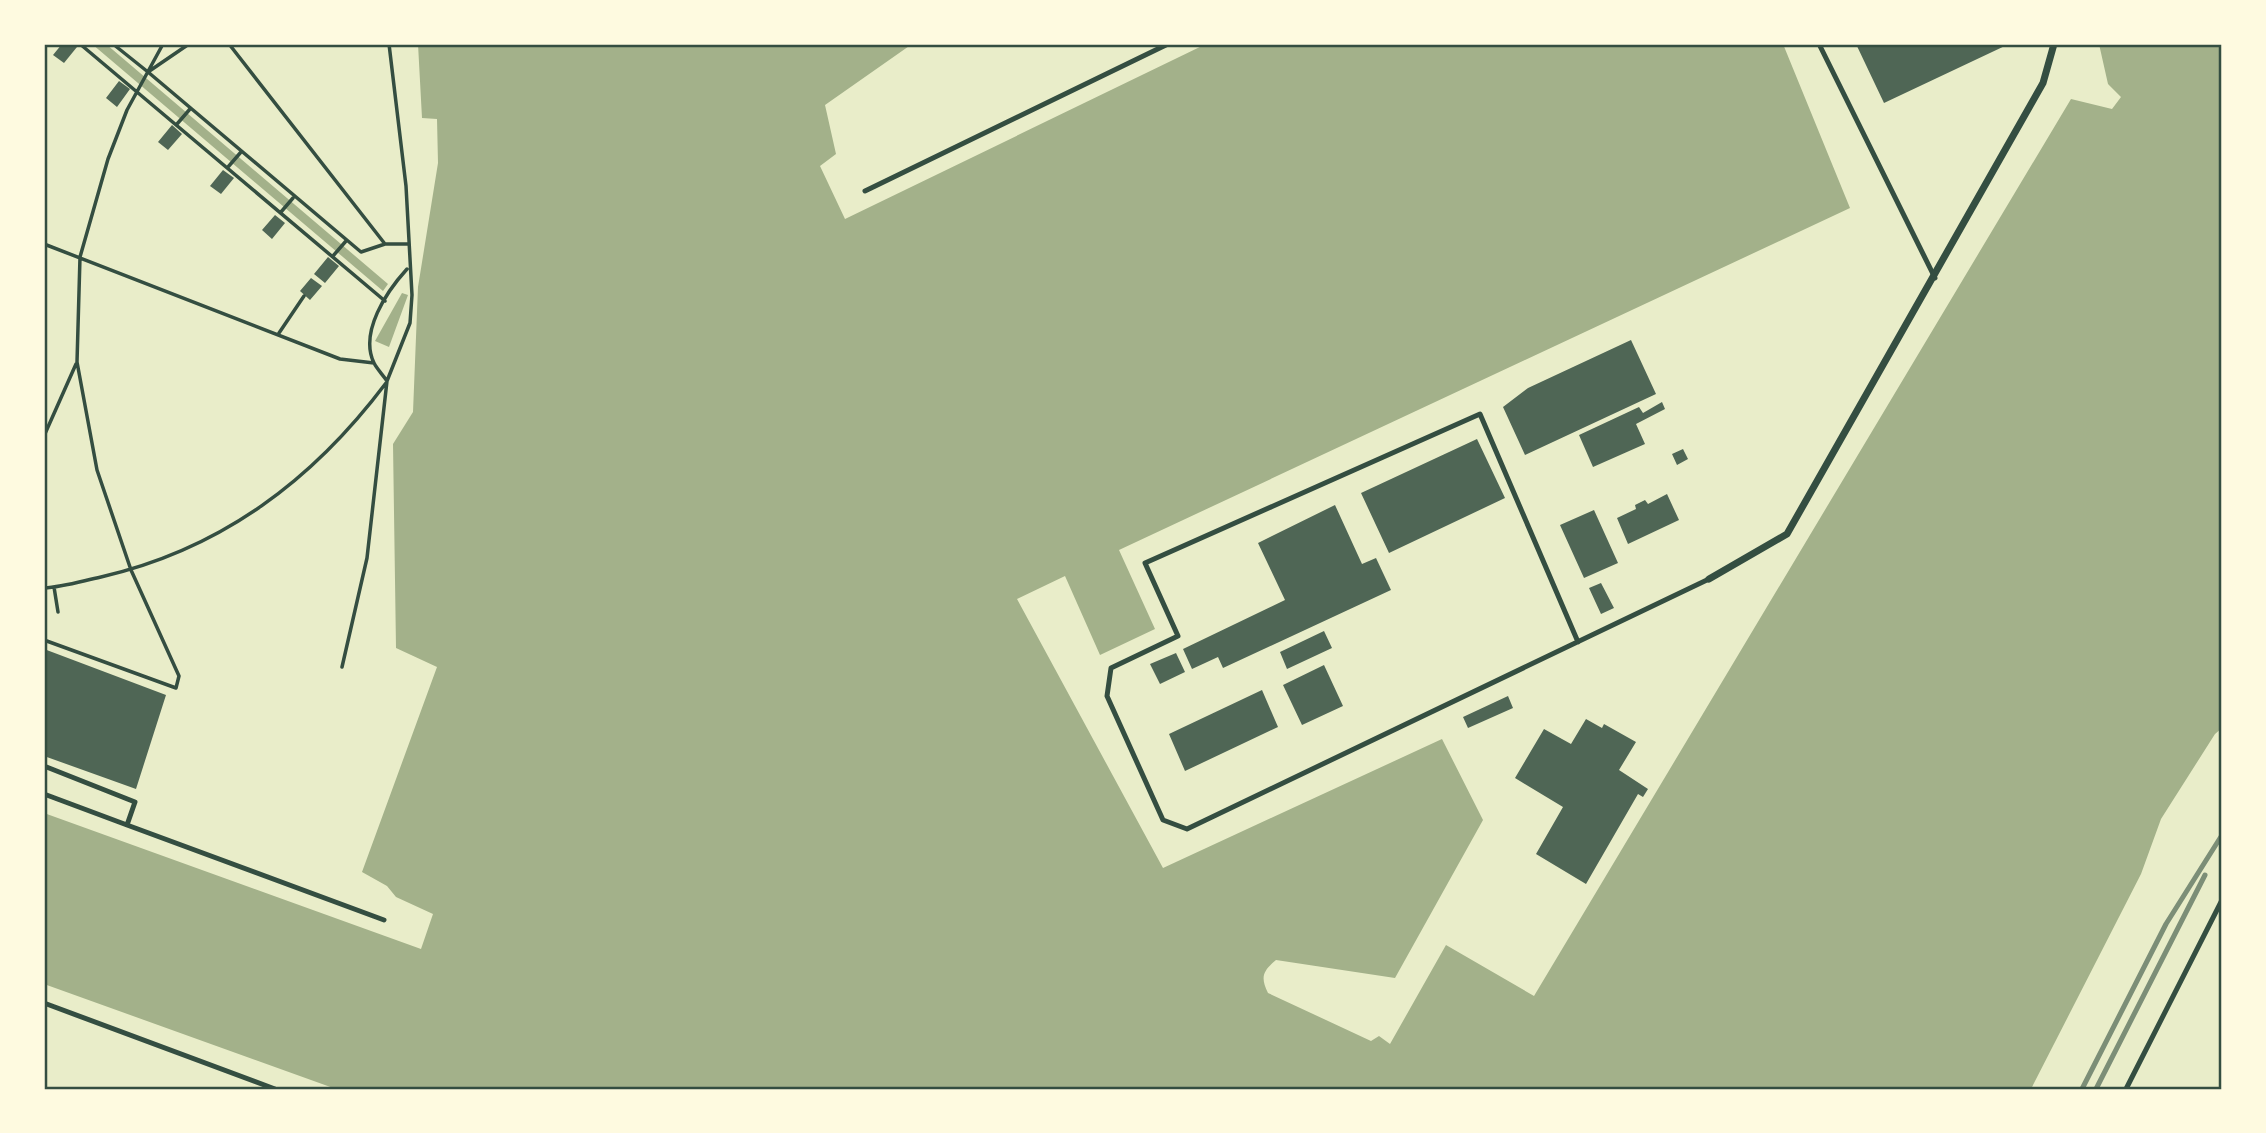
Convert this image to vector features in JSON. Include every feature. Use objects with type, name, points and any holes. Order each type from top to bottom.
[{"type":"street","points":[[1709,579],[1787,534],[1935,278],[2043,83],[2053,44]]},
{"type":"lane","points":[[865,191],[1168,44]]},
{"type":"lane","points":[[1819,44],[1935,278]]},
{"type":"lane","points":[[1578,642],[1479,414],[1145,563],[1178,636],[1111,668],[1107,696],[1163,820],[1187,830],[1578,642],[1709,579]]},
{"type":"lane","points":[[44,766],[135,802],[127,825]]},
{"type":"lane","points":[[44,794],[384,920]]},
{"type":"lane","points":[[2126,1089],[2222,900]]},
{"type":"lane","points":[[44,1003],[275,1089]]},
{"type":"path","points":[[80,44],[385,301]]},
{"type":"path","points":[[113,44],[146,75],[191,109],[361,253],[386,244],[407,244]]},
{"type":"path","points":[[44,640],[176,688],[179,676],[131,570],[97,470],[77,362],[80,257],[108,159],[137,91],[163,44]]},
{"type":"path","points":[[146,75],[189,44]]},
{"type":"path","points":[[229,44],[386,244]]},
{"type":"path","points":[[342,667],[367,558],[387,381],[410,323],[412,295],[408,268],[406,186],[389,44]]},
{"type":"path","points":[[177,124],[191,109]]},
{"type":"path","points":[[228,167],[241,152]]},
{"type":"path","points":[[281,212],[294,197]]},
{"type":"path","points":[[333,257],[346,241]]},
{"type":"path","points":[[44,243],[340,359],[374,363]]},
{"type":"path","points":[[387,381],[374,363],[370,342],[377,316],[408,268]]},
{"type":"path","points":[[279,333],[304,296]]},
{"type":"path","points":[[44,436],[77,362]]},
{"type":"path","points":[[44,588],[131,570],[216,534],[310,470],[363,413],[387,381]]},
{"type":"path","points":[[54,587],[58,612]]},
{"type":"shaded area","points":[[92,44],[106,44],[388,284],[383,291]]},
{"type":"shaded area","points":[[418,44],[912,44],[825,105],[836,154],[820,166],[845,219],[1206,44],[1783,44],[1850,208],[1119,550],[1155,629],[1100,655],[1065,576],[1017,599],[1163,868],[1442,739],[1483,820],[1395,978],[1276,960],[1264,975],[1268,993],[1371,1041],[1379,1036],[1390,1044],[1446,945],[1534,996],[2071,99],[2112,109],[2121,97],[2108,84],[2099,44],[2222,44],[2222,728],[2215,734],[2161,819],[2141,874],[2031,1089],[336,1089],[44,984],[44,813],[421,949],[433,914],[396,897],[387,886],[362,872],[437,667],[396,648],[393,444],[413,412],[418,287],[438,163],[437,119],[422,118]]},
{"type":"shaded area","points":[[402,293],[408,295],[389,347],[375,341]]},
{"type":"building","points":[[62,44],[77,47],[64,63],[53,55]]},
{"type":"building","points":[[1856,44],[2009,44],[1884,103]]},
{"type":"building","points":[[119,81],[130,89],[117,107],[106,98]]},
{"type":"building","points":[[172,125],[182,134],[168,150],[158,142]]},
{"type":"building","points":[[223,170],[234,178],[221,194],[210,186]]},
{"type":"building","points":[[275,215],[285,223],[272,239],[262,230]]},
{"type":"building","points":[[328,257],[339,266],[325,283],[314,274]]},
{"type":"building","points":[[311,278],[322,286],[310,300],[300,291]]},
{"type":"building","points":[[1631,340],[1656,394],[1525,455],[1503,407],[1528,388]]},
{"type":"building","points":[[1662,402],[1665,409],[1636,424],[1645,444],[1593,467],[1579,435],[1639,407],[1643,413]]},
{"type":"building","points":[[1477,439],[1505,498],[1389,553],[1361,493]]},
{"type":"building","points":[[1683,449],[1688,459],[1677,465],[1672,454]]},
{"type":"building","points":[[1667,494],[1679,520],[1628,544],[1617,518],[1636,509],[1635,505],[1645,500],[1648,504]]},
{"type":"building","points":[[1335,505],[1362,564],[1376,558],[1391,590],[1223,668],[1218,657],[1192,669],[1183,649],[1285,600],[1258,543]]},
{"type":"building","points":[[1594,510],[1618,563],[1584,578],[1560,525]]},
{"type":"building","points":[[1601,583],[1614,608],[1601,614],[1589,588]]},
{"type":"building","points":[[1324,631],[1332,648],[1287,669],[1280,652]]},
{"type":"building","points":[[44,649],[166,695],[136,789],[44,756]]},
{"type":"building","points":[[1176,653],[1185,672],[1160,684],[1150,664]]},
{"type":"building","points":[[1324,665],[1343,706],[1302,725],[1283,685]]},
{"type":"building","points":[[1262,690],[1278,727],[1185,771],[1169,734]]},
{"type":"building","points":[[1508,696],[1513,708],[1468,728],[1463,717]]},
{"type":"building","points":[[1586,719],[1602,728],[1604,724],[1636,742],[1619,770],[1648,789],[1643,797],[1638,794],[1586,884],[1536,854],[1563,807],[1515,778],[1544,729],[1571,744]]},
{"type":"railway","points":[[2082,1089],[2166,924],[2222,835]]},
{"type":"railway","points":[[2096,1089],[2205,875]]}]
